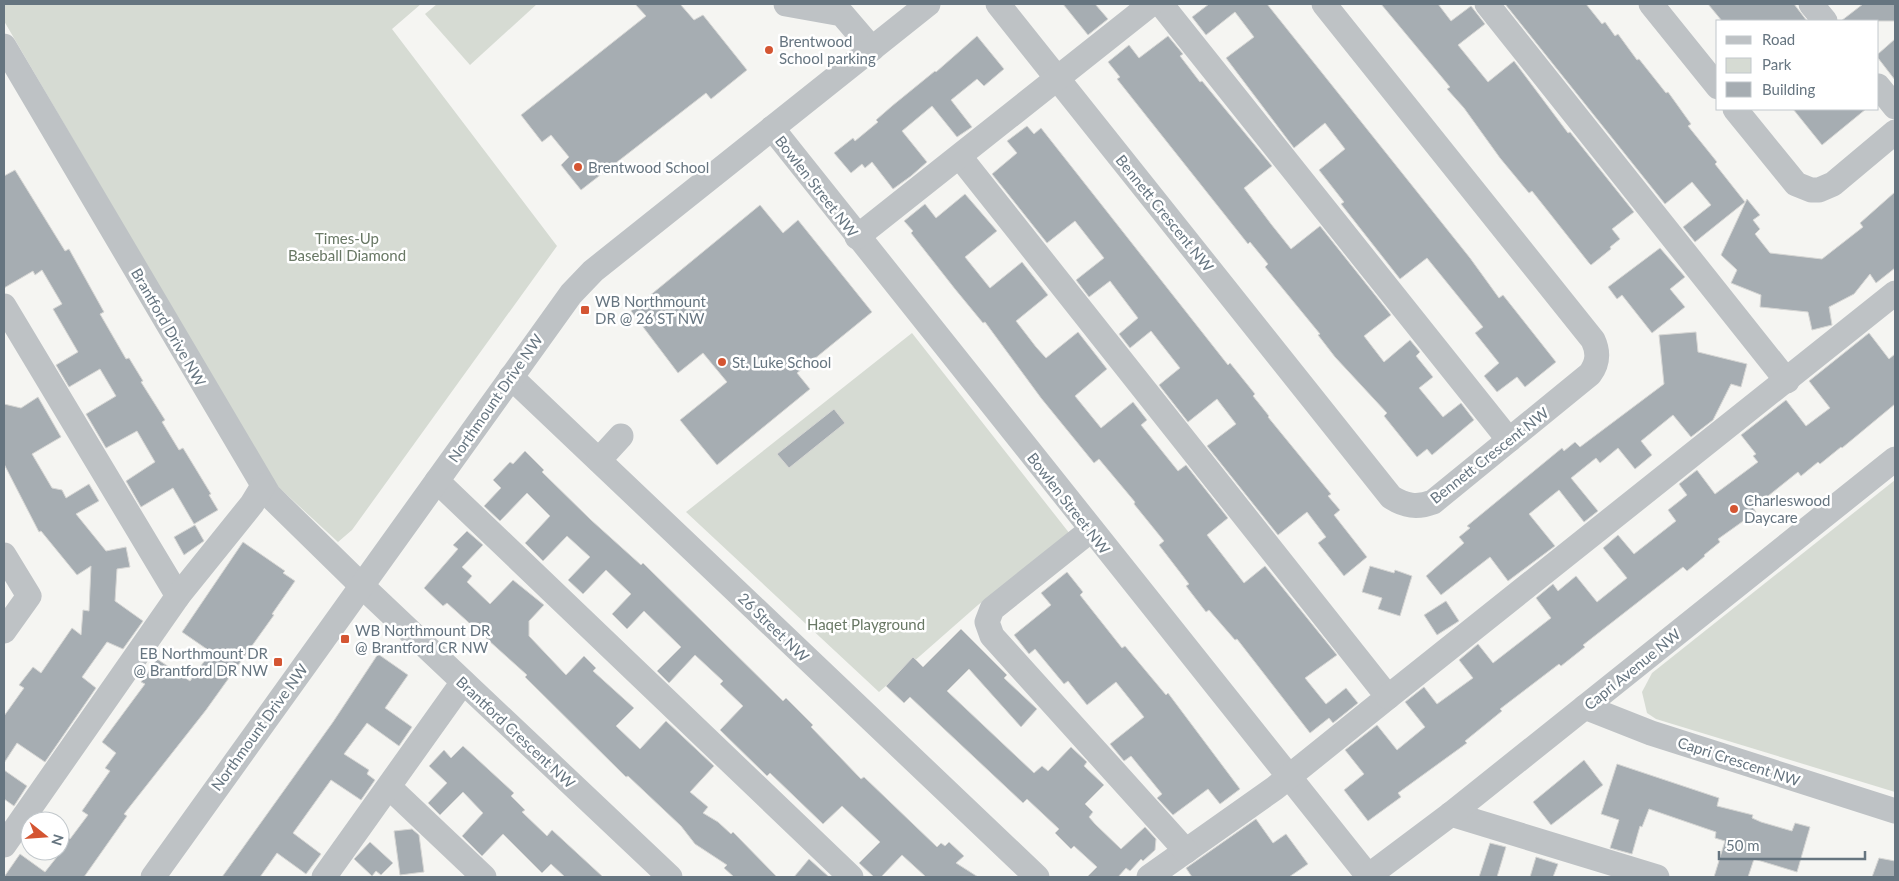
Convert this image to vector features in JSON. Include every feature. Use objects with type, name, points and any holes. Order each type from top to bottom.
[{"type":"street","points":[[786,4],[842,14],[872,49]]},
{"type":"street","name":"Northmount Drive NW","points":[[152,877],[556,313],[593,271],[928,4]]},
{"type":"street","name":"Bennett Crescent NW","points":[[998,4],[1391,496],[1409,506],[1417,506],[1433,502],[1590,374],[1597,359],[1593,340],[1324,4]]},
{"type":"street","points":[[857,237],[1151,4]]},
{"type":"street","points":[[1161,4],[1509,440]]},
{"type":"street","points":[[1487,4],[1787,380]]},
{"type":"street","points":[[1651,4],[1716,85]]},
{"type":"street","points":[[1811,4],[1824,20]]},
{"type":"street","name":"Brantford Drive NW","points":[[4,46],[262,486],[362,586]]},
{"type":"street","points":[[1879,87],[1895,108]]},
{"type":"street","points":[[1736,110],[1796,184],[1811,190],[1819,190],[1833,184],[1895,132]]},
{"type":"street","name":"Bowlen Street NW","points":[[772,128],[1368,877]]},
{"type":"street","points":[[960,157],[1388,697]]},
{"type":"street","points":[[1150,877],[1288,776],[1895,293]]},
{"type":"street","points":[[4,306],[178,596]]},
{"type":"street","name":"26 Street NW","points":[[511,377],[1037,877]]},
{"type":"street","points":[[599,460],[621,436]]},
{"type":"street","name":"Capri Avenue NW","points":[[1368,877],[1451,814],[1895,459]]},
{"type":"street","points":[[437,481],[851,877]]},
{"type":"street","points":[[4,845],[178,596],[252,504],[262,486]]},
{"type":"street","points":[[1091,530],[992,609],[987,622],[992,636],[1186,851]]},
{"type":"street","points":[[4,555],[28,596],[4,631]]},
{"type":"street","name":"Brantford Crescent NW","points":[[362,586],[670,877]]},
{"type":"street","points":[[324,877],[463,682]]},
{"type":"street","name":"Capri Crescent NW","points":[[1585,707],[1651,733],[1895,811]]},
{"type":"street","points":[[388,787],[484,877]]},
{"type":"street","points":[[1451,814],[1658,877]]},
{"type":"green space","name":"Times-Up Baseball Diamond","points":[[4,4],[421,4],[392,29],[557,246],[352,530],[338,542],[274,483],[4,21]]},
{"type":"green space","points":[[437,4],[537,4],[470,65],[425,14]]},
{"type":"green space","name":"Haqet Playground","points":[[912,333],[1070,534],[978,605],[879,692],[686,512]]},
{"type":"green space","points":[[1895,480],[1895,792],[1656,719],[1647,713],[1642,692],[1652,673]]},
{"type":"building","points":[[635,4],[680,4],[694,20],[703,15],[747,70],[711,99],[706,93],[581,190],[561,165],[569,157],[551,135],[542,142],[521,115],[646,16]]},
{"type":"building","points":[[1063,4],[1095,4],[1108,19],[1088,35]]},
{"type":"building","points":[[1209,4],[1267,4],[1470,258],[1499,298],[1503,295],[1556,362],[1525,387],[1517,377],[1497,392],[1484,376],[1499,363],[1475,333],[1483,327],[1427,258],[1400,279],[1341,204],[1344,202],[1319,170],[1345,149],[1325,123],[1294,148],[1226,58],[1254,37],[1235,12],[1206,35],[1192,17]]},
{"type":"building","points":[[1381,4],[1438,4],[1451,21],[1471,6],[1485,24],[1458,45],[1488,82],[1514,61],[1568,133],[1570,132],[1634,212],[1612,229],[1620,239],[1610,247],[1611,249],[1591,265],[1589,263],[1532,191],[1529,193],[1500,158],[1464,108],[1447,89],[1450,87]]},
{"type":"building","points":[[1505,4],[1586,4],[1602,24],[1605,22],[1615,36],[1618,34],[1637,60],[1639,59],[1666,93],[1668,92],[1691,124],[1688,126],[1717,162],[1715,164],[1745,202],[1695,242],[1683,227],[1711,205],[1692,182],[1665,204]]},
{"type":"building","points":[[1708,4],[1794,4],[1806,20],[1721,20]]},
{"type":"building","points":[[1863,4],[1895,4],[1895,21],[1842,20]]},
{"type":"building","points":[[977,36],[1004,69],[984,86],[977,79],[951,100],[972,127],[957,137],[932,106],[902,131],[927,162],[911,176],[893,189],[872,162],[865,168],[862,164],[851,173],[834,153],[853,138],[855,141],[878,122],[876,120],[892,106],[936,72]]},
{"type":"building","points":[[1168,36],[1183,54],[1180,56],[1200,82],[1202,81],[1272,166],[1244,188],[1271,224],[1291,249],[1320,226],[1391,315],[1364,336],[1384,362],[1410,340],[1420,352],[1416,356],[1433,377],[1419,388],[1443,417],[1461,403],[1474,420],[1432,455],[1427,449],[1417,457],[1384,416],[1387,413],[1335,357],[1318,335],[1320,334],[1265,267],[1268,264],[1250,242],[1248,244],[1117,79],[1120,77],[1108,62],[1129,45],[1139,58]]},
{"type":"building","points":[[1895,39],[1895,80],[1879,59],[1879,53]]},
{"type":"building","points":[[1794,110],[1865,110],[1822,145]]},
{"type":"building","points":[[1027,126],[1034,134],[1041,128],[1228,365],[1230,363],[1255,394],[1253,396],[1268,417],[1331,494],[1328,496],[1340,510],[1334,515],[1367,557],[1344,576],[1318,543],[1326,537],[1307,512],[1278,535],[1207,446],[1236,424],[1217,399],[1188,422],[1159,385],[1180,368],[1151,331],[1130,348],[1119,334],[1138,318],[1110,281],[1089,297],[1076,280],[1104,258],[1075,221],[1047,243],[992,174],[1017,153],[1007,141]]},
{"type":"building","points":[[15,170],[65,251],[69,249],[104,312],[100,314],[126,359],[129,358],[143,381],[141,382],[165,420],[162,422],[179,450],[183,448],[211,494],[209,495],[218,510],[194,524],[173,488],[141,507],[126,481],[155,462],[137,431],[106,448],[86,414],[116,396],[100,369],[69,387],[56,365],[78,352],[53,309],[62,304],[42,270],[35,275],[33,271],[4,288],[4,176]]},
{"type":"building","points":[[1895,192],[1895,268],[1876,283],[1870,274],[1854,294],[1829,307],[1832,325],[1812,330],[1808,312],[1760,307],[1761,295],[1731,283],[1737,270],[1721,255],[1747,199],[1760,215],[1753,220],[1760,229],[1755,234],[1770,253],[1822,259],[1863,227],[1860,223]]},
{"type":"building","points":[[965,194],[997,231],[965,257],[990,288],[1022,262],[1048,295],[1016,321],[1036,347],[1046,358],[1078,332],[1107,369],[1075,396],[1101,428],[1133,402],[1147,420],[1141,425],[1178,471],[1186,465],[1228,518],[1207,535],[1244,583],[1265,566],[1337,655],[1305,678],[1326,704],[1346,688],[1358,703],[1333,723],[1329,718],[1310,733],[1237,639],[1235,640],[1209,610],[1206,612],[1186,586],[1189,584],[1159,545],[1164,541],[1134,504],[1135,502],[1099,459],[1094,463],[1041,398],[985,322],[983,323],[911,233],[913,231],[904,221],[925,204],[936,218]]},
{"type":"building","points":[[760,205],[783,233],[798,220],[872,312],[797,373],[810,389],[717,465],[680,420],[727,382],[703,353],[678,373],[631,311]]},
{"type":"building","points":[[1660,248],[1685,277],[1670,289],[1685,307],[1652,333],[1622,295],[1617,299],[1608,287]]},
{"type":"building","points":[[1696,332],[1698,352],[1747,364],[1741,387],[1731,384],[1713,420],[1691,437],[1673,415],[1641,441],[1652,455],[1635,469],[1618,448],[1600,463],[1596,458],[1571,478],[1598,511],[1584,522],[1559,490],[1529,514],[1555,546],[1508,581],[1490,557],[1441,595],[1426,576],[1464,543],[1459,537],[1470,528],[1467,526],[1562,448],[1564,451],[1575,442],[1580,447],[1664,384],[1659,335]]},
{"type":"building","points":[[1869,333],[1889,359],[1895,354],[1895,404],[1820,464],[1818,462],[1801,476],[1798,472],[1753,508],[1756,512],[1718,539],[1720,542],[1687,571],[1683,567],[1583,645],[1585,647],[1561,666],[1559,664],[1500,709],[1502,711],[1465,741],[1467,743],[1398,793],[1401,797],[1368,821],[1344,790],[1364,774],[1345,750],[1377,725],[1397,750],[1425,727],[1405,702],[1424,687],[1437,704],[1473,678],[1459,660],[1478,644],[1493,663],[1551,618],[1536,598],[1553,584],[1558,591],[1576,576],[1597,602],[1627,578],[1603,548],[1618,535],[1634,554],[1676,521],[1668,510],[1687,495],[1679,484],[1697,470],[1715,494],[1758,462],[1753,456],[1756,454],[1741,435],[1786,400],[1806,426],[1830,408],[1809,381]]},
{"type":"building","points":[[38,397],[61,437],[32,454],[52,488],[62,490],[66,498],[89,484],[99,501],[76,514],[106,551],[126,547],[130,567],[117,569],[115,601],[143,621],[123,649],[107,642],[82,677],[96,688],[45,762],[17,743],[4,763],[4,716],[24,688],[19,685],[33,667],[41,673],[72,628],[81,635],[83,610],[89,611],[91,566],[77,575],[41,531],[39,532],[4,464],[4,404],[21,408]]},
{"type":"building","points":[[834,409],[845,423],[789,468],[777,454]]},
{"type":"building","points":[[525,451],[544,470],[542,472],[591,520],[641,565],[643,563],[783,701],[786,698],[861,779],[864,777],[937,847],[941,843],[945,846],[949,842],[964,856],[956,863],[978,877],[926,877],[902,855],[881,877],[874,877],[859,863],[880,842],[842,806],[823,824],[770,773],[767,776],[720,730],[743,706],[720,684],[723,681],[695,655],[669,683],[657,671],[681,647],[644,611],[627,629],[612,614],[631,594],[606,570],[583,594],[568,580],[590,557],[567,536],[543,561],[525,543],[550,516],[527,493],[500,521],[484,506],[501,488],[493,480],[510,462],[513,464]]},
{"type":"building","points":[[195,525],[204,541],[184,555],[174,537]]},
{"type":"building","points":[[467,531],[483,545],[462,567],[472,576],[467,582],[490,604],[513,580],[544,605],[529,621],[529,636],[566,675],[584,656],[596,668],[593,671],[634,708],[616,726],[640,749],[666,721],[714,766],[690,792],[708,807],[703,813],[718,822],[731,834],[733,832],[777,877],[734,877],[724,868],[727,865],[695,844],[681,826],[628,776],[626,777],[525,677],[527,675],[447,603],[443,606],[424,588],[458,549],[453,545]]},
{"type":"building","points":[[243,542],[285,571],[283,573],[295,581],[272,614],[274,615],[206,710],[124,814],[127,816],[84,877],[4,877],[20,854],[20,861],[30,861],[45,872],[54,861],[70,861],[70,839],[88,815],[82,811],[110,771],[105,768],[116,753],[102,742],[145,684],[141,682],[157,659],[190,681],[211,652],[182,632]]},
{"type":"building","points":[[1370,566],[1394,573],[1395,570],[1412,576],[1400,616],[1378,609],[1382,598],[1362,592]]},
{"type":"building","points":[[1067,572],[1083,592],[1080,595],[1122,648],[1125,646],[1166,695],[1168,693],[1240,789],[1220,804],[1208,789],[1173,815],[1157,798],[1162,794],[1131,756],[1124,761],[1110,744],[1144,717],[1116,682],[1087,705],[1068,681],[1064,684],[1035,649],[1029,654],[1014,635],[1051,605],[1041,593]]},
{"type":"building","points":[[1446,601],[1459,621],[1437,635],[1424,615]]},
{"type":"building","points":[[961,629],[1007,675],[1004,678],[1037,709],[1021,727],[969,669],[947,691],[1034,773],[1042,766],[1048,771],[1071,747],[1087,762],[1084,766],[1104,785],[1085,804],[1093,812],[1089,817],[1095,824],[1121,849],[1145,827],[1156,839],[1155,850],[1143,861],[1141,859],[1130,871],[1126,868],[1118,877],[1087,877],[1097,867],[1074,846],[1071,849],[1055,833],[1059,829],[1027,799],[1023,803],[910,697],[904,703],[886,686],[913,657],[923,667]]},
{"type":"building","points":[[378,654],[408,675],[385,708],[412,727],[399,746],[367,723],[344,754],[369,770],[367,774],[375,780],[361,800],[331,780],[293,833],[321,854],[306,874],[277,853],[260,877],[222,877],[333,722]]},
{"type":"building","points":[[463,746],[514,793],[511,796],[525,810],[522,812],[547,836],[552,830],[603,877],[565,877],[551,864],[542,873],[503,834],[482,856],[462,836],[483,813],[463,792],[440,815],[428,803],[447,783],[429,766],[444,750],[451,758]]},
{"type":"building","points":[[1584,760],[1603,785],[1551,825],[1533,802]]},
{"type":"building","points":[[1617,764],[1719,798],[1717,806],[1753,815],[1752,818],[1761,822],[1792,831],[1795,823],[1810,827],[1797,872],[1754,859],[1748,877],[1714,877],[1725,841],[1715,838],[1716,832],[1649,809],[1642,827],[1640,826],[1632,854],[1610,848],[1619,820],[1601,814]]},
{"type":"building","points":[[4,770],[27,786],[14,806],[4,799]]},
{"type":"building","points":[[1256,819],[1273,843],[1286,834],[1308,864],[1289,877],[1192,877],[1186,868]]},
{"type":"building","points":[[412,829],[419,835],[424,872],[400,875],[394,831]]},
{"type":"building","points":[[370,842],[393,863],[381,875],[376,871],[372,876],[354,859]]},
{"type":"building","points":[[1490,843],[1506,847],[1497,877],[1479,877]]},
{"type":"building","points":[[1536,857],[1558,864],[1553,877],[1530,877]]},
{"type":"building","points":[[1879,858],[1895,861],[1895,877],[1872,877]]},
{"type":"building","points":[[809,859],[829,877],[794,877]]},
{"type":"place","name":"Brentwood School parking","points":[[769,50]]},
{"type":"place","name":"Brentwood School","points":[[578,167]]},
{"type":"place","name":"WB Northmount DR @ 26 ST NW","points":[[585,310]]},
{"type":"place","name":"St. Luke School","points":[[722,362]]},
{"type":"place","name":"Charleswood Daycare","points":[[1734,509]]},
{"type":"place","name":"WB Northmount DR @ Brantford CR NW","points":[[345,639]]},
{"type":"place","name":"EB Northmount DR @ Brantford DR NW","points":[[278,662]]}]
